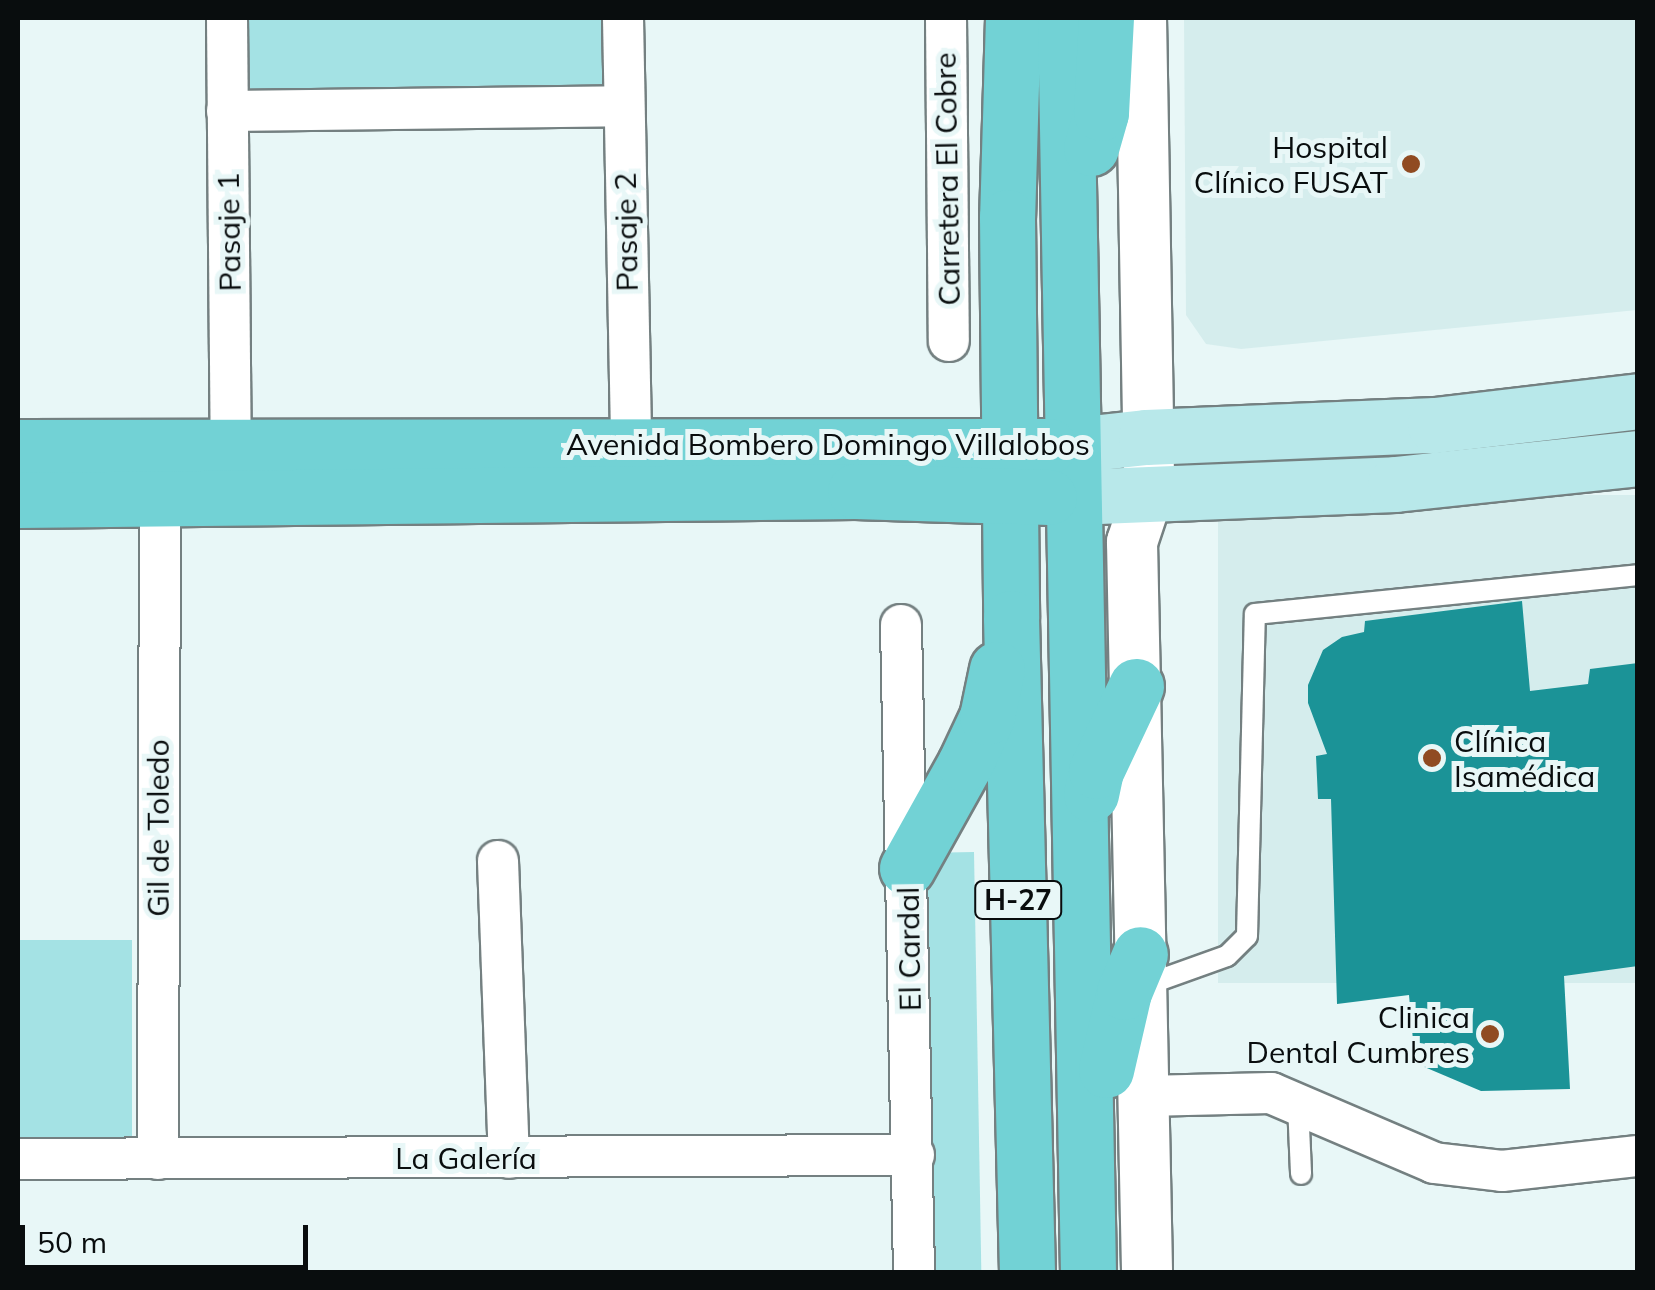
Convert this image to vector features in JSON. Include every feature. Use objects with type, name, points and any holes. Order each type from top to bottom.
[{"type":"main road","name":"H-27","points":[[1013,18],[1007,217],[1011,618],[1027,1272]]},
{"type":"main road","name":"H-27","points":[[1065,18],[1088,1272]]},
{"type":"main road","points":[[1068,196],[1092,147],[1101,113],[1106,18]]},
{"type":"main road","name":"Avenida Bombero Domingo Villalobos","points":[[1073,471],[1146,437],[1419,426],[1638,401]]},
{"type":"main road","name":"Avenida Bombero Domingo Villalobos","points":[[18,447],[631,446],[1012,472],[1073,471],[1149,491],[1395,484],[1638,458]]},
{"type":"main road","name":"Avenida Bombero Domingo Villalobos","points":[[18,500],[855,491],[1012,472]]},
{"type":"main road","points":[[907,868],[987,717],[1011,618]]},
{"type":"main road","points":[[1081,841],[1096,771],[1136,686]]},
{"type":"main road","points":[[1109,1272],[1087,1186],[1110,1042],[1141,971]]},
{"type":"street","name":"Pasaje 1","points":[[227,18],[231,446]]},
{"type":"street","name":"Pasaje 2","points":[[623,18],[631,446]]},
{"type":"street","name":"Carretera El Cobre","points":[[946,18],[949,342]]},
{"type":"street","points":[[1141,18],[1149,491],[1132,542],[1148,1272]]},
{"type":"street","points":[[228,111],[623,106]]},
{"type":"street","name":"Gil de Toledo","points":[[158,1159],[160,497]]},
{"type":"street","name":"El Cardal","points":[[900,625],[914,1272]]},
{"type":"street","points":[[498,861],[509,1158]]},
{"type":"street","points":[[1145,1096],[1271,1093],[1434,1163],[1502,1171],[1638,1156]]},
{"type":"street","name":"La Galería","points":[[18,1159],[914,1155]]},
{"type":"lane","points":[[1141,971],[1227,956],[1247,936],[1255,614],[1638,575]]},
{"type":"lane","points":[[1298,1104],[1301,1174]]},
{"type":"shaded area","points":[[238,18],[604,18],[604,104],[238,104]]},
{"type":"shaded area","name":"Hospital Clínico FUSAT","points":[[1184,18],[1637,18],[1637,310],[1241,349],[1206,344],[1186,315]]},
{"type":"shaded area","name":"Clínica Isamédica","points":[[1218,495],[1637,495],[1637,983],[1218,983]]},
{"type":"shaded area","points":[[974,852],[981,1272],[914,1272],[907,853]]},
{"type":"shaded area","points":[[18,940],[132,940],[132,1142],[18,1142]]},
{"type":"building","points":[[1522,601],[1530,691],[1588,684],[1590,669],[1638,663],[1638,966],[1564,976],[1570,1089],[1481,1091],[1415,1063],[1409,995],[1337,1004],[1331,799],[1318,799],[1316,756],[1327,754],[1308,703],[1308,685],[1323,650],[1342,637],[1364,632],[1365,621]]},
{"type":"place","name":"Hospital Clínico FUSAT","points":[[1411,164]]},
{"type":"place","name":"Clínica Isamédica","points":[[1432,758]]},
{"type":"place","name":"Clinica Dental Cumbres","points":[[1490,1034]]}]
